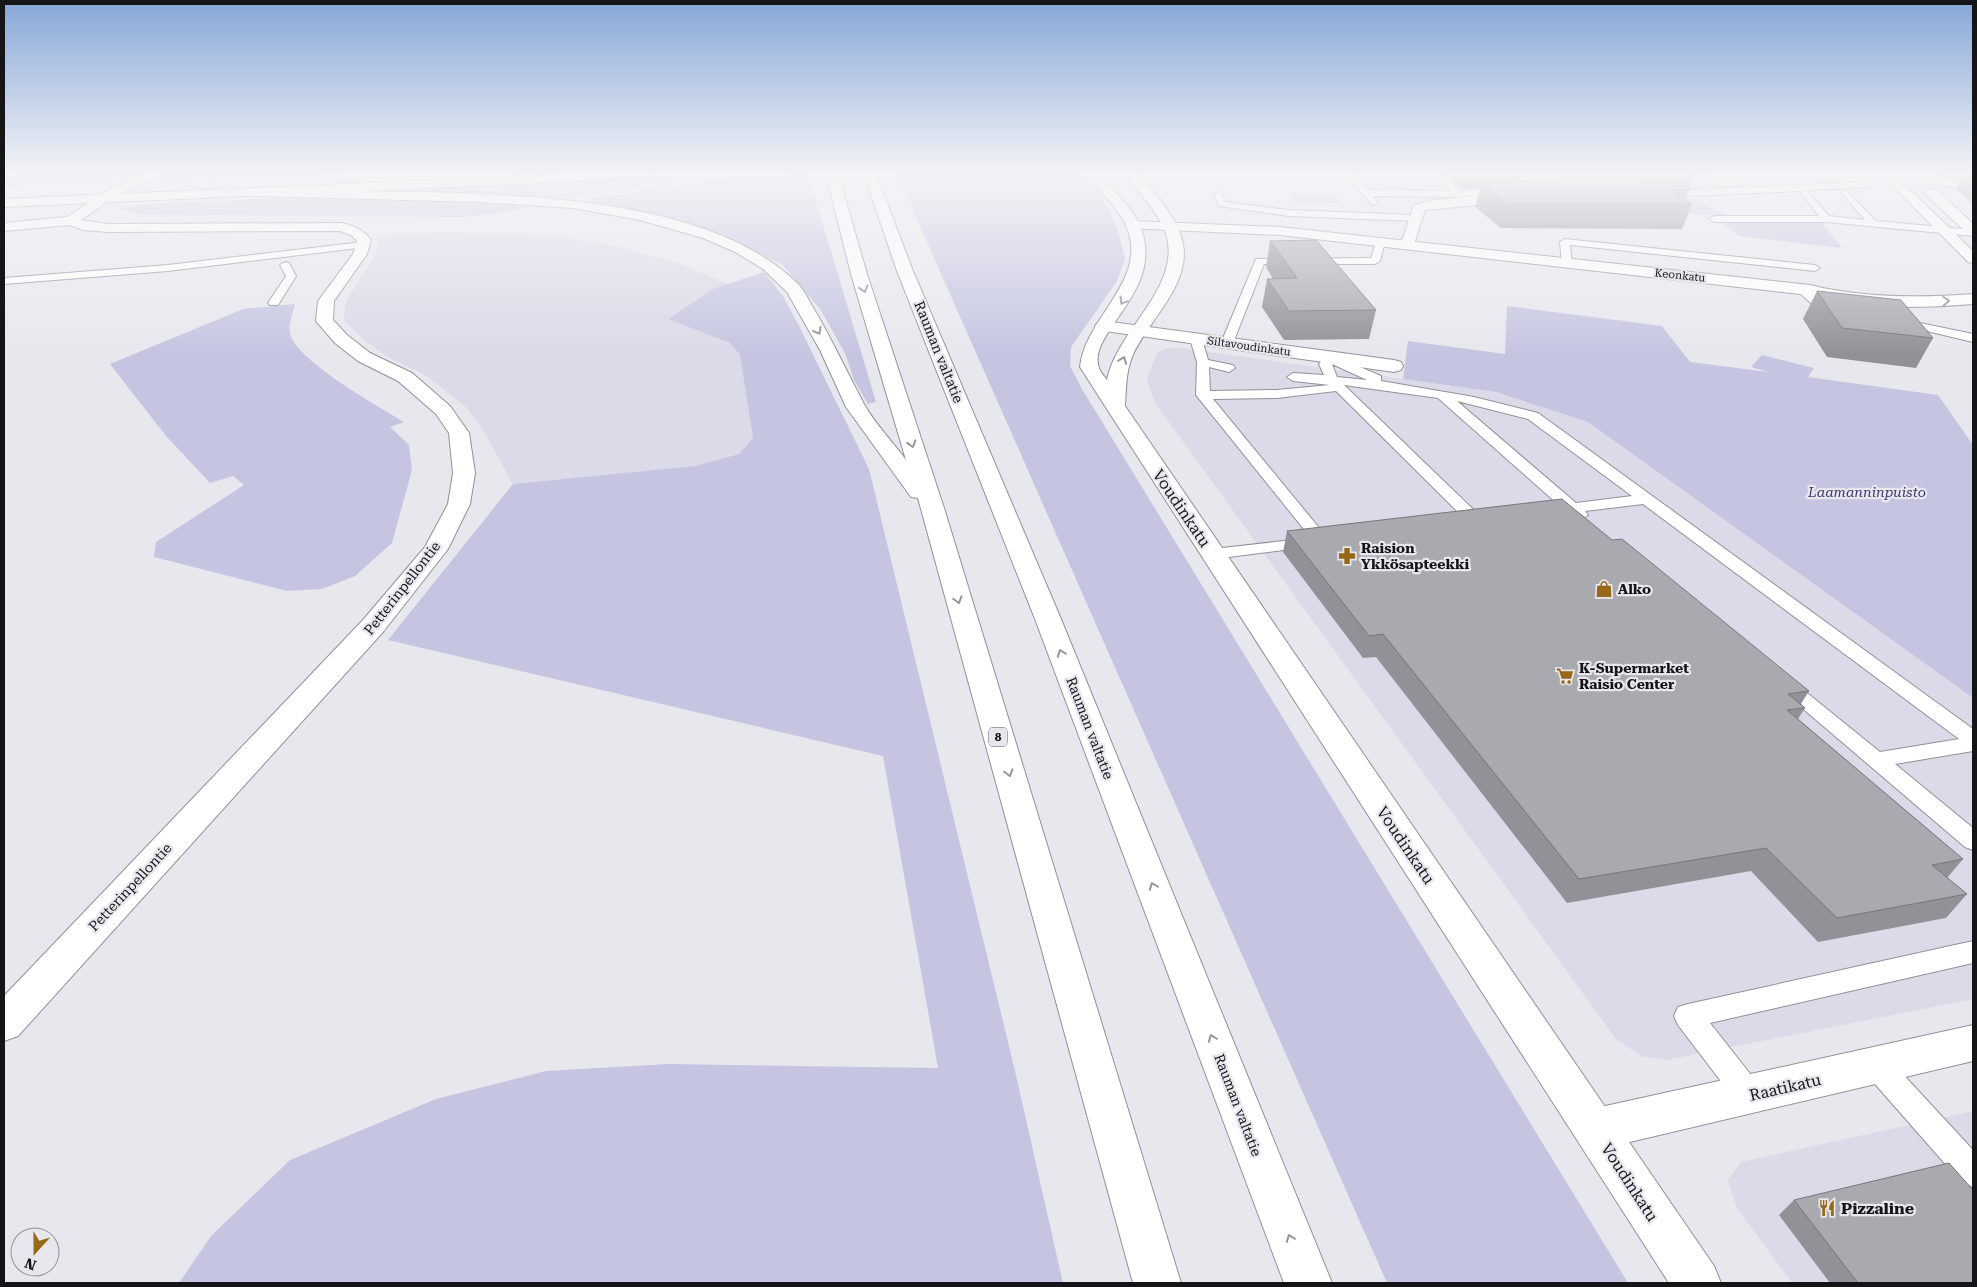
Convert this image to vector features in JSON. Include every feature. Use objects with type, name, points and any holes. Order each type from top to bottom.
[{"type":"main road","points":[[358,234],[364,240],[363,245]]},
{"type":"main road","points":[[705,234],[740,249],[768,266],[794,289],[829,350],[856,407],[932,508]]},
{"type":"main road","name":"8","points":[[848,234],[932,508],[1157,1283]]},
{"type":"main road","name":"Rauman valtatie","points":[[892,234],[905,271],[1048,618],[1308,1283]]},
{"type":"main road","name":"Voudinkatu","points":[[1134,234],[1138,251],[1131,287],[1104,326],[1088,358],[1089,367],[1596,1129],[1696,1283]]},
{"type":"main road","points":[[1115,407],[1116,379],[1124,354],[1166,290],[1176,269],[1176,248],[1172,234]]},
{"type":"main road","name":"Keonkatu","points":[[1311,234],[1805,289],[1836,296],[1901,301],[1973,299]]},
{"type":"main road","points":[[1408,244],[1411,234]]},
{"type":"main road","points":[[1948,234],[1973,259]]},
{"type":"main road","name":"Petterinpellontie","points":[[4,1023],[373,626],[436,549],[459,504],[464,473],[460,433],[443,410],[405,378],[364,357],[341,339],[324,321],[326,302],[360,254],[363,245]]},
{"type":"main road","name":"Keonkatu","points":[[1805,289],[1820,287],[1900,291],[1973,286]]},
{"type":"main road","name":"Siltavoudinkatu","points":[[1104,326],[1394,366]]},
{"type":"main road","name":"Raatikatu","points":[[1596,1129],[1972,1045]]},
{"type":"lane","points":[[1227,343],[1260,261],[1375,261],[1380,241]]},
{"type":"lane","points":[[1567,263],[1565,242],[1815,268]]},
{"type":"lane","points":[[4,281],[168,268],[363,245]]},
{"type":"lane","points":[[274,303],[291,276],[285,265]]},
{"type":"lane","points":[[1805,289],[1817,302],[1820,310],[1839,313]]},
{"type":"lane","points":[[1888,320],[1973,338]]},
{"type":"lane","points":[[1196,339],[1203,362],[1203,395],[1321,540]]},
{"type":"lane","points":[[1392,387],[1330,358],[1326,364],[1336,384],[1475,520]]},
{"type":"lane","points":[[1203,362],[1229,368]]},
{"type":"lane","points":[[1293,377],[1336,384],[1392,387],[1499,406],[1533,416],[1973,739]]},
{"type":"lane","points":[[1203,395],[1277,394],[1336,384]]},
{"type":"lane","points":[[1443,396],[1563,509],[1595,527]]},
{"type":"lane","points":[[1563,509],[1646,499]]},
{"type":"lane","points":[[1457,523],[1492,518]]},
{"type":"lane","points":[[1213,554],[1339,538]]},
{"type":"lane","points":[[1769,672],[1973,841]]},
{"type":"lane","points":[[1876,760],[1973,744]]},
{"type":"lane","points":[[1749,1095],[1688,1016],[1973,952]]},
{"type":"lane","points":[[1877,1066],[1973,1172]]},
{"type":"shaded area","points":[[377,235],[551,235],[616,246],[676,262],[731,285],[713,289],[668,319],[730,343],[740,355],[753,438],[739,454],[695,466],[513,484],[484,432],[467,408],[427,376],[386,356],[362,338],[344,320],[346,301],[377,253]]},
{"type":"shaded area","points":[[1168,348],[1181,348],[1496,392],[1588,422],[1973,698],[1973,999],[1666,1060],[1641,1056],[1616,1039],[1155,403],[1147,381],[1149,372],[1158,352]]},
{"type":"shaded area","points":[[1973,1111],[1973,1283],[1792,1283],[1737,1208],[1728,1180],[1741,1162]]},
{"type":"green space","points":[[720,234],[826,234],[876,402],[868,404],[854,380],[845,353],[820,309],[783,265]]},
{"type":"green space","points":[[924,234],[1119,234],[1125,259],[1117,281],[1071,347],[1070,366],[1082,389],[1628,1283],[1387,1283]]},
{"type":"green space","points":[[1736,234],[1831,234],[1842,248],[1739,236]]},
{"type":"green space","points":[[764,272],[783,296],[869,469],[1015,1071],[1063,1283],[179,1283],[211,1236],[290,1160],[436,1099],[546,1071],[669,1064],[938,1068],[883,756],[388,640],[513,484],[695,466],[739,454],[753,438],[740,355],[730,343],[668,319],[713,289]]},
{"type":"green space","points":[[295,304],[290,334],[296,345],[323,370],[359,395],[404,422],[390,427],[409,445],[412,470],[392,543],[355,576],[322,589],[287,591],[154,557],[156,542],[244,485],[233,476],[210,483],[166,436],[110,364],[243,309]]},
{"type":"green space","name":"Laamanninpuisto","points":[[1507,306],[1662,326],[1690,362],[1768,372],[1751,367],[1762,355],[1814,368],[1808,377],[1938,395],[1973,445],[1973,698],[1588,422],[1496,392],[1403,379],[1408,341],[1505,354]]},
{"type":"building","points":[[1316,240],[1376,310],[1289,311],[1267,279],[1297,278],[1270,241]]},
{"type":"building","points":[[1817,291],[1901,300],[1933,338],[1842,328]]},
{"type":"building","points":[[1562,499],[1612,540],[1622,539],[1809,691],[1788,694],[1805,708],[1787,710],[1963,859],[1932,865],[1967,894],[1837,918],[1766,848],[1579,879],[1383,634],[1369,636],[1287,531]]},
{"type":"building","points":[[1949,1163],[1973,1190],[1973,1283],[1858,1283],[1794,1200]]},
{"type":"place","name":"Raision Ykkösapteekki","points":[[1347,556]]},
{"type":"place","name":"Alko","points":[[1604,589]]},
{"type":"place","name":"K-Supermarket Raisio Center","points":[[1565,676]]},
{"type":"place","name":"Pizzaline","points":[[1827,1208]]}]
